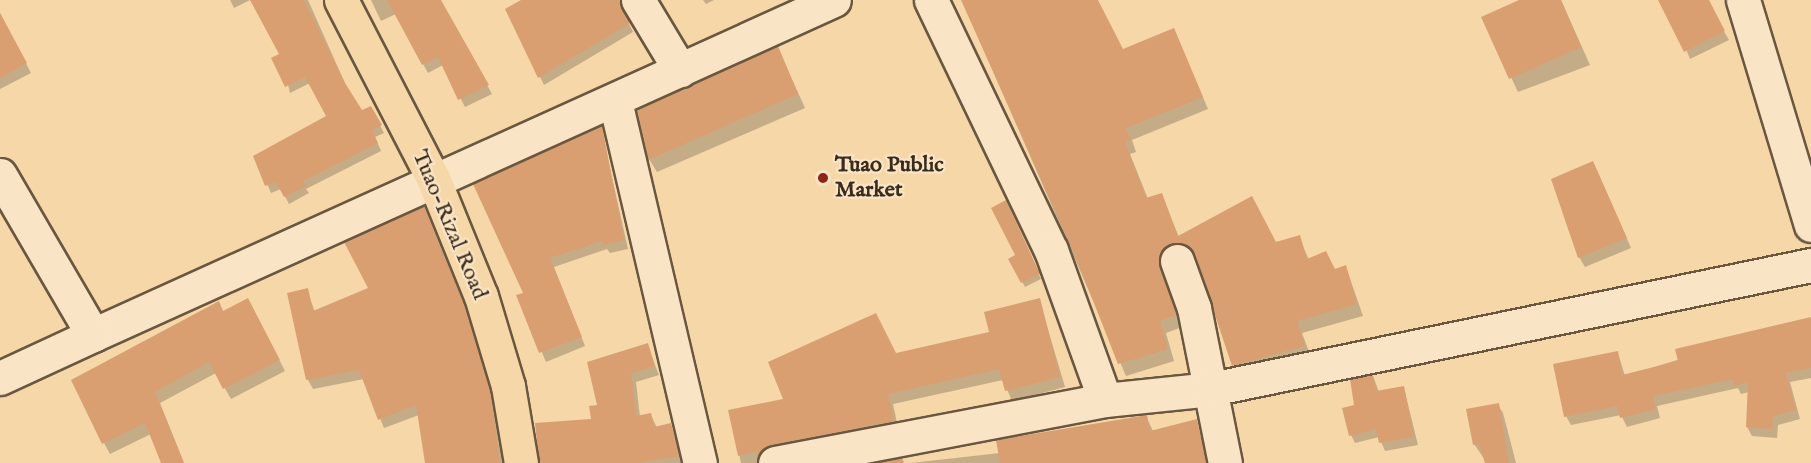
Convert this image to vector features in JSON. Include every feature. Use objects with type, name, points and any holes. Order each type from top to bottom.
[{"type":"main road","name":"Tuao-Rizal Road","points":[[341,0],[433,178],[481,296],[508,386],[521,463]]},
{"type":"street","points":[[638,0],[680,70]]},
{"type":"street","points":[[0,378],[433,178],[615,101],[834,0]]},
{"type":"street","points":[[931,0],[1051,250],[1106,400]]},
{"type":"street","points":[[1743,0],[1809,210]]},
{"type":"street","points":[[615,101],[700,463]]},
{"type":"street","points":[[0,175],[93,335]]},
{"type":"street","points":[[1178,261],[1211,389],[1225,463]]},
{"type":"street","points":[[775,463],[1106,400],[1211,389],[1811,265]]},
{"type":"building","points":[[250,0],[304,0],[345,83],[362,110],[371,106],[382,125],[372,130],[378,143],[303,181],[306,186],[284,197],[276,182],[265,186],[253,156],[326,116],[305,77],[285,87],[271,58],[279,54]]},
{"type":"building","points":[[387,0],[441,0],[489,85],[458,100],[438,57],[422,65]]},
{"type":"building","points":[[521,0],[619,0],[630,23],[538,78],[505,9]]},
{"type":"building","points":[[961,0],[1098,0],[1123,49],[1174,28],[1203,97],[1126,128],[1131,140],[1125,142],[1146,198],[1162,193],[1178,236],[1252,196],[1276,242],[1300,235],[1307,259],[1326,251],[1335,269],[1346,265],[1357,304],[1297,321],[1305,346],[1232,366],[1195,255],[1189,246],[1171,243],[1159,258],[1176,315],[1160,321],[1168,349],[1118,364],[1075,255]]},
{"type":"building","points":[[1519,0],[1561,0],[1581,47],[1509,79],[1481,17]]},
{"type":"building","points":[[1658,0],[1709,0],[1725,31],[1684,52]]},
{"type":"building","points":[[0,13],[27,63],[0,78]]},
{"type":"building","points":[[778,46],[798,94],[648,160],[636,110]]},
{"type":"building","points":[[602,126],[624,240],[603,245],[602,241],[550,258],[582,337],[539,353],[516,295],[523,293],[473,184]]},
{"type":"building","points":[[1593,161],[1627,238],[1578,258],[1551,179]]},
{"type":"building","points":[[1006,200],[1040,274],[1021,283],[1008,259],[1015,255],[991,208]]},
{"type":"building","points":[[424,206],[463,302],[490,390],[500,463],[425,463],[416,405],[378,420],[359,370],[306,380],[287,293],[308,288],[313,311],[368,288],[344,242]]},
{"type":"building","points":[[248,298],[280,360],[223,389],[209,362],[155,392],[184,463],[161,463],[145,423],[102,444],[71,380],[219,301],[223,311]]},
{"type":"building","points":[[1040,298],[1060,377],[1005,391],[999,369],[888,394],[894,421],[771,445],[758,456],[757,451],[738,456],[728,410],[783,399],[768,362],[876,313],[896,353],[989,332],[984,312]]},
{"type":"building","points":[[1811,317],[1811,368],[1786,373],[1796,410],[1773,416],[1772,429],[1746,427],[1748,382],[1734,386],[1733,379],[1653,396],[1656,409],[1620,418],[1617,406],[1564,417],[1553,364],[1618,351],[1622,375],[1678,361],[1675,349]]},
{"type":"building","points":[[648,343],[655,366],[631,373],[636,416],[651,413],[654,427],[671,423],[679,456],[638,463],[539,463],[535,423],[591,419],[589,406],[597,405],[587,362]]},
{"type":"building","points":[[1373,375],[1376,391],[1404,386],[1414,437],[1379,443],[1376,429],[1349,436],[1342,408],[1354,405],[1350,379]]},
{"type":"building","points":[[1499,403],[1509,463],[1485,463],[1479,444],[1473,445],[1466,409]]},
{"type":"building","points":[[1147,415],[1150,431],[1197,419],[1206,463],[1000,463],[996,440]]},
{"type":"building","points":[[902,458],[904,463],[875,463]]},
{"type":"place","name":"Tuao Public Market","points":[[823,178]]}]
